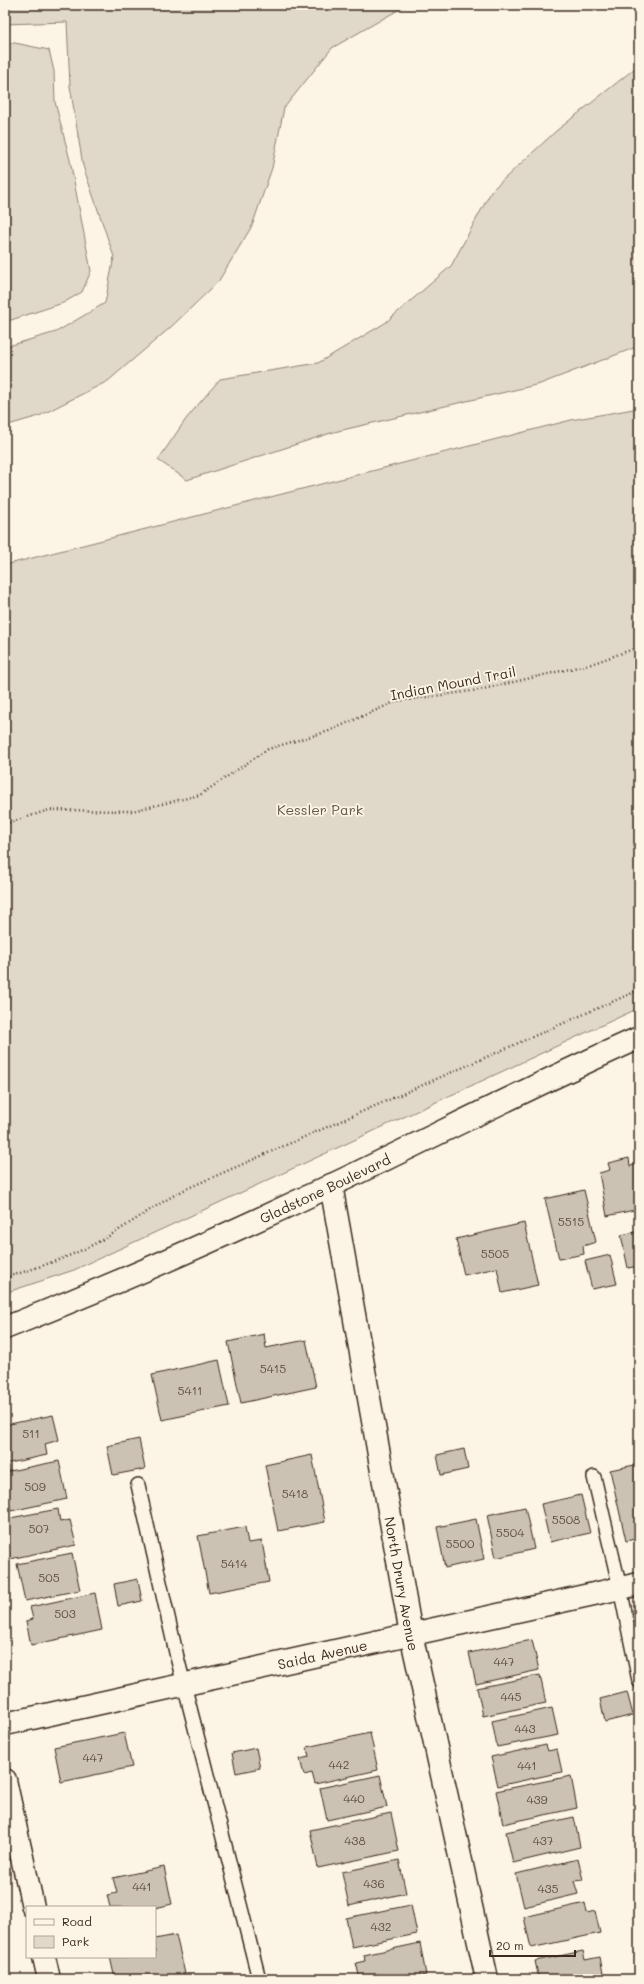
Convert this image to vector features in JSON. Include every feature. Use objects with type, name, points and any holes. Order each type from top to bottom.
[{"type":"street","name":"Gladstone Boulevard","points":[[5,1328],[107,1287],[331,1185],[579,1065],[639,1038]]},
{"type":"street","name":"North Drury Avenue","points":[[331,1185],[411,1634],[487,1979]]},
{"type":"street","name":"Saida Avenue","points":[[5,1724],[629,1586]]},
{"type":"street","points":[[5,1780],[33,1906]]},
{"type":"street","points":[[44,1958],[49,1979]]},
{"type":"lane","points":[[594,1477],[629,1586],[639,1681]]},
{"type":"lane","points":[[138,1485],[184,1684],[259,1979]]},
{"type":"path","name":"Indian Mound Trail","points":[[5,824],[49,810],[132,810],[200,795],[268,749],[329,731],[397,701],[479,690],[591,664],[639,647]]},
{"type":"path","points":[[5,1278],[64,1258],[94,1244],[164,1200],[186,1189],[639,990]]},
{"type":"green space","points":[[5,5],[407,5],[332,48],[284,108],[272,168],[252,226],[218,282],[171,327],[108,381],[39,416],[5,426],[5,347],[56,332],[105,303],[114,257],[83,166],[70,86],[67,22],[5,24]]},
{"type":"green space","points":[[5,43],[15,43],[49,50],[54,71],[55,102],[70,160],[91,271],[82,292],[63,303],[5,322]]},
{"type":"green space","points":[[639,65],[639,346],[540,384],[334,432],[187,480],[158,460],[186,419],[220,379],[318,363],[385,323],[451,266],[492,190],[556,131]]},
{"type":"green space","name":"Kessler Park","points":[[639,408],[639,1008],[74,1270],[5,1293],[5,565],[571,420]]},
{"type":"building","points":[[629,1158],[630,1166],[639,1164],[639,1209],[607,1216],[599,1173],[610,1170],[608,1163]]},
{"type":"building","points":[[584,1190],[596,1242],[583,1246],[584,1254],[559,1259],[545,1199]]},
{"type":"building","points":[[524,1223],[538,1285],[502,1293],[497,1268],[464,1275],[456,1239]]},
{"type":"building","points":[[639,1231],[639,1266],[628,1268],[621,1235]]},
{"type":"building","points":[[610,1255],[617,1284],[592,1289],[585,1261]]},
{"type":"building","points":[[264,1334],[266,1348],[306,1340],[316,1387],[241,1403],[228,1342]]},
{"type":"building","points":[[219,1360],[229,1406],[162,1420],[152,1375]]},
{"type":"building","points":[[53,1415],[59,1440],[45,1444],[47,1455],[5,1464],[5,1425]]},
{"type":"building","points":[[139,1439],[145,1469],[113,1475],[107,1446]]},
{"type":"building","points":[[464,1449],[468,1469],[441,1475],[437,1455]]},
{"type":"building","points":[[312,1455],[325,1522],[278,1531],[265,1465]]},
{"type":"building","points":[[59,1461],[67,1499],[11,1511],[9,1501],[5,1501],[5,1472]]},
{"type":"building","points":[[639,1464],[639,1538],[626,1541],[610,1470]]},
{"type":"building","points":[[581,1495],[590,1533],[550,1542],[541,1504]]},
{"type":"building","points":[[525,1507],[534,1549],[496,1558],[487,1515]]},
{"type":"building","points":[[58,1509],[60,1522],[70,1520],[76,1545],[10,1559],[5,1534],[5,1519]]},
{"type":"building","points":[[476,1519],[484,1559],[445,1568],[437,1527]]},
{"type":"building","points":[[245,1527],[248,1543],[262,1541],[269,1582],[209,1593],[198,1536]]},
{"type":"building","points":[[72,1553],[80,1590],[25,1601],[17,1564]]},
{"type":"building","points":[[138,1579],[142,1601],[118,1606],[114,1584]]},
{"type":"building","points":[[95,1593],[102,1630],[31,1645],[26,1621],[33,1619],[30,1607]]},
{"type":"building","points":[[532,1640],[539,1670],[476,1684],[469,1653]]},
{"type":"building","points":[[540,1675],[546,1703],[483,1716],[477,1688]]},
{"type":"building","points":[[627,1692],[633,1715],[605,1722],[600,1699]]},
{"type":"building","points":[[552,1708],[558,1735],[497,1747],[492,1721]]},
{"type":"building","points":[[124,1733],[132,1767],[61,1782],[54,1747]]},
{"type":"building","points":[[370,1733],[378,1770],[315,1784],[312,1773],[304,1775],[300,1759],[309,1757],[307,1747]]},
{"type":"building","points":[[546,1745],[548,1751],[557,1749],[562,1772],[498,1786],[491,1757]]},
{"type":"building","points":[[256,1748],[260,1768],[236,1773],[232,1753]]},
{"type":"building","points":[[380,1775],[387,1807],[327,1820],[320,1788]]},
{"type":"building","points":[[571,1776],[577,1808],[503,1824],[496,1791]]},
{"type":"building","points":[[391,1813],[399,1851],[318,1868],[310,1830]]},
{"type":"building","points":[[574,1817],[580,1847],[513,1863],[506,1832]]},
{"type":"building","points":[[578,1859],[583,1880],[574,1881],[578,1894],[524,1907],[516,1874]]},
{"type":"building","points":[[399,1860],[406,1893],[349,1906],[342,1872]]},
{"type":"building","points":[[164,1867],[172,1904],[156,1908],[156,1906],[110,1906],[107,1895],[117,1893],[113,1878]]},
{"type":"building","points":[[585,1903],[587,1913],[595,1911],[600,1933],[531,1948],[524,1917]]},
{"type":"building","points":[[411,1905],[417,1934],[352,1947],[346,1918]]},
{"type":"building","points":[[176,1935],[186,1978],[115,1979],[110,1958],[156,1958],[156,1939]]},
{"type":"building","points":[[420,1943],[426,1975],[406,1979],[360,1979],[356,1963],[365,1961],[364,1955]]},
{"type":"building","points":[[583,1951],[585,1960],[600,1957],[604,1979],[539,1979],[535,1961]]}]
